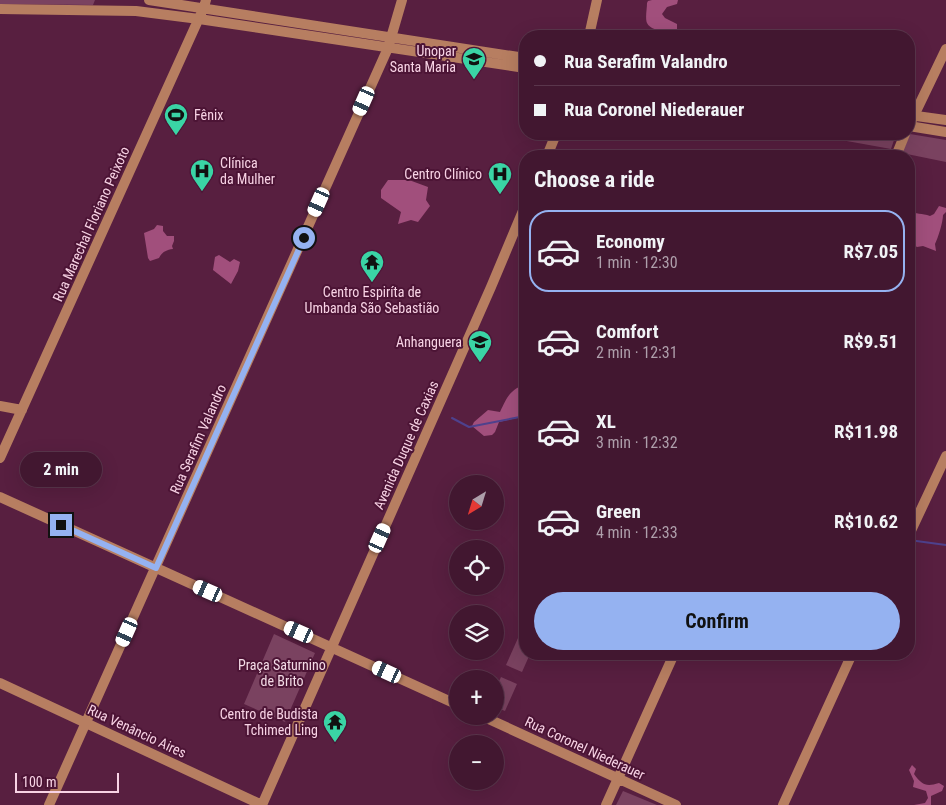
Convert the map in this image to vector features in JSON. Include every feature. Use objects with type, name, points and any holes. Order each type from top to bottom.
[{"type":"street","points":[[149,0],[205,4],[391,37],[519,57]]},
{"type":"street","name":"Rua Serafim Valandro","points":[[49,805],[388,48],[402,0]]},
{"type":"street","points":[[590,30],[597,0]]},
{"type":"street","name":"Rua Marechal Floriano Peixoto","points":[[0,458],[205,4]]},
{"type":"street","points":[[0,9],[95,5],[519,67]]},
{"type":"street","points":[[915,107],[946,49]]},
{"type":"street","points":[[915,116],[946,120]]},
{"type":"street","points":[[915,127],[946,132]]},
{"type":"street","name":"Avenida Duque de Caxias","points":[[262,805],[519,220]]},
{"type":"street","points":[[0,406],[22,410]]},
{"type":"street","points":[[915,521],[946,456]]},
{"type":"street","points":[[0,497],[449,701]]},
{"type":"street","points":[[606,805],[671,660]]},
{"type":"street","points":[[782,805],[849,660]]},
{"type":"street","name":"Rua Venâncio Aires","points":[[0,683],[262,805]]},
{"type":"street","name":"Rua Coronel Niederauer","points":[[501,725],[676,805]]},
{"type":"green space","points":[[0,0],[95,0],[93,5],[0,4]]},
{"type":"green space","points":[[915,135],[946,140],[946,162],[915,156],[915,150],[903,150],[907,140],[915,140]]},
{"type":"green space","points":[[841,140],[894,140],[891,149]]},
{"type":"green space","name":"Praça Saturnino de Brito","points":[[274,634],[315,653],[285,722],[244,704]]},
{"type":"green space","points":[[519,638],[519,660],[527,660],[522,672],[506,665]]},
{"type":"green space","points":[[504,678],[517,684],[504,711]]},
{"type":"green space","points":[[623,791],[657,805],[616,805]]},
{"type":"shaded area","points":[[678,0],[677,4],[667,7],[662,14],[665,18],[677,24],[677,29],[658,30],[649,26],[646,19],[648,1]]},
{"type":"shaded area","points":[[388,180],[409,180],[428,187],[426,200],[430,206],[418,222],[411,220],[398,224],[401,212],[381,198],[381,190]]},
{"type":"shaded area","points":[[939,206],[946,208],[935,244],[936,251],[923,246],[917,247],[915,246],[915,213],[930,216],[934,214]]},
{"type":"shaded area","points":[[157,225],[163,226],[163,231],[167,236],[174,236],[173,249],[164,252],[159,258],[150,261],[144,233],[154,229]]},
{"type":"shaded area","points":[[219,255],[230,262],[234,259],[240,262],[238,271],[231,284],[213,270],[215,257]]},
{"type":"shaded area","points":[[519,387],[519,417],[499,422],[492,435],[484,436],[472,426],[488,410],[500,412],[509,395]]},
{"type":"shaded area","points":[[912,765],[916,769],[914,774],[922,783],[931,785],[939,783],[944,786],[942,791],[931,796],[931,805],[914,805],[925,803],[928,798],[926,791],[913,787],[914,781],[909,770]]},
{"type":"waterway","points":[[452,418],[469,427],[519,417]]},
{"type":"waterway","points":[[915,541],[946,545]]},
{"type":"place","name":"Unopar Santa Maria","points":[[474,80]]},
{"type":"place","name":"Fênix","points":[[176,136]]},
{"type":"place","name":"Clínica da Mulher","points":[[202,192]]},
{"type":"place","name":"Centro Clínico","points":[[500,195]]},
{"type":"place","name":"Centro Espiríta de Umbanda São Sebastião","points":[[372,283]]},
{"type":"place","name":"Anhanguera","points":[[480,363]]},
{"type":"place","name":"Centro de Budista Tchimed Ling","points":[[335,743]]},
{"type":"route","points":[[61,525],[156,568],[304,238]]}]
